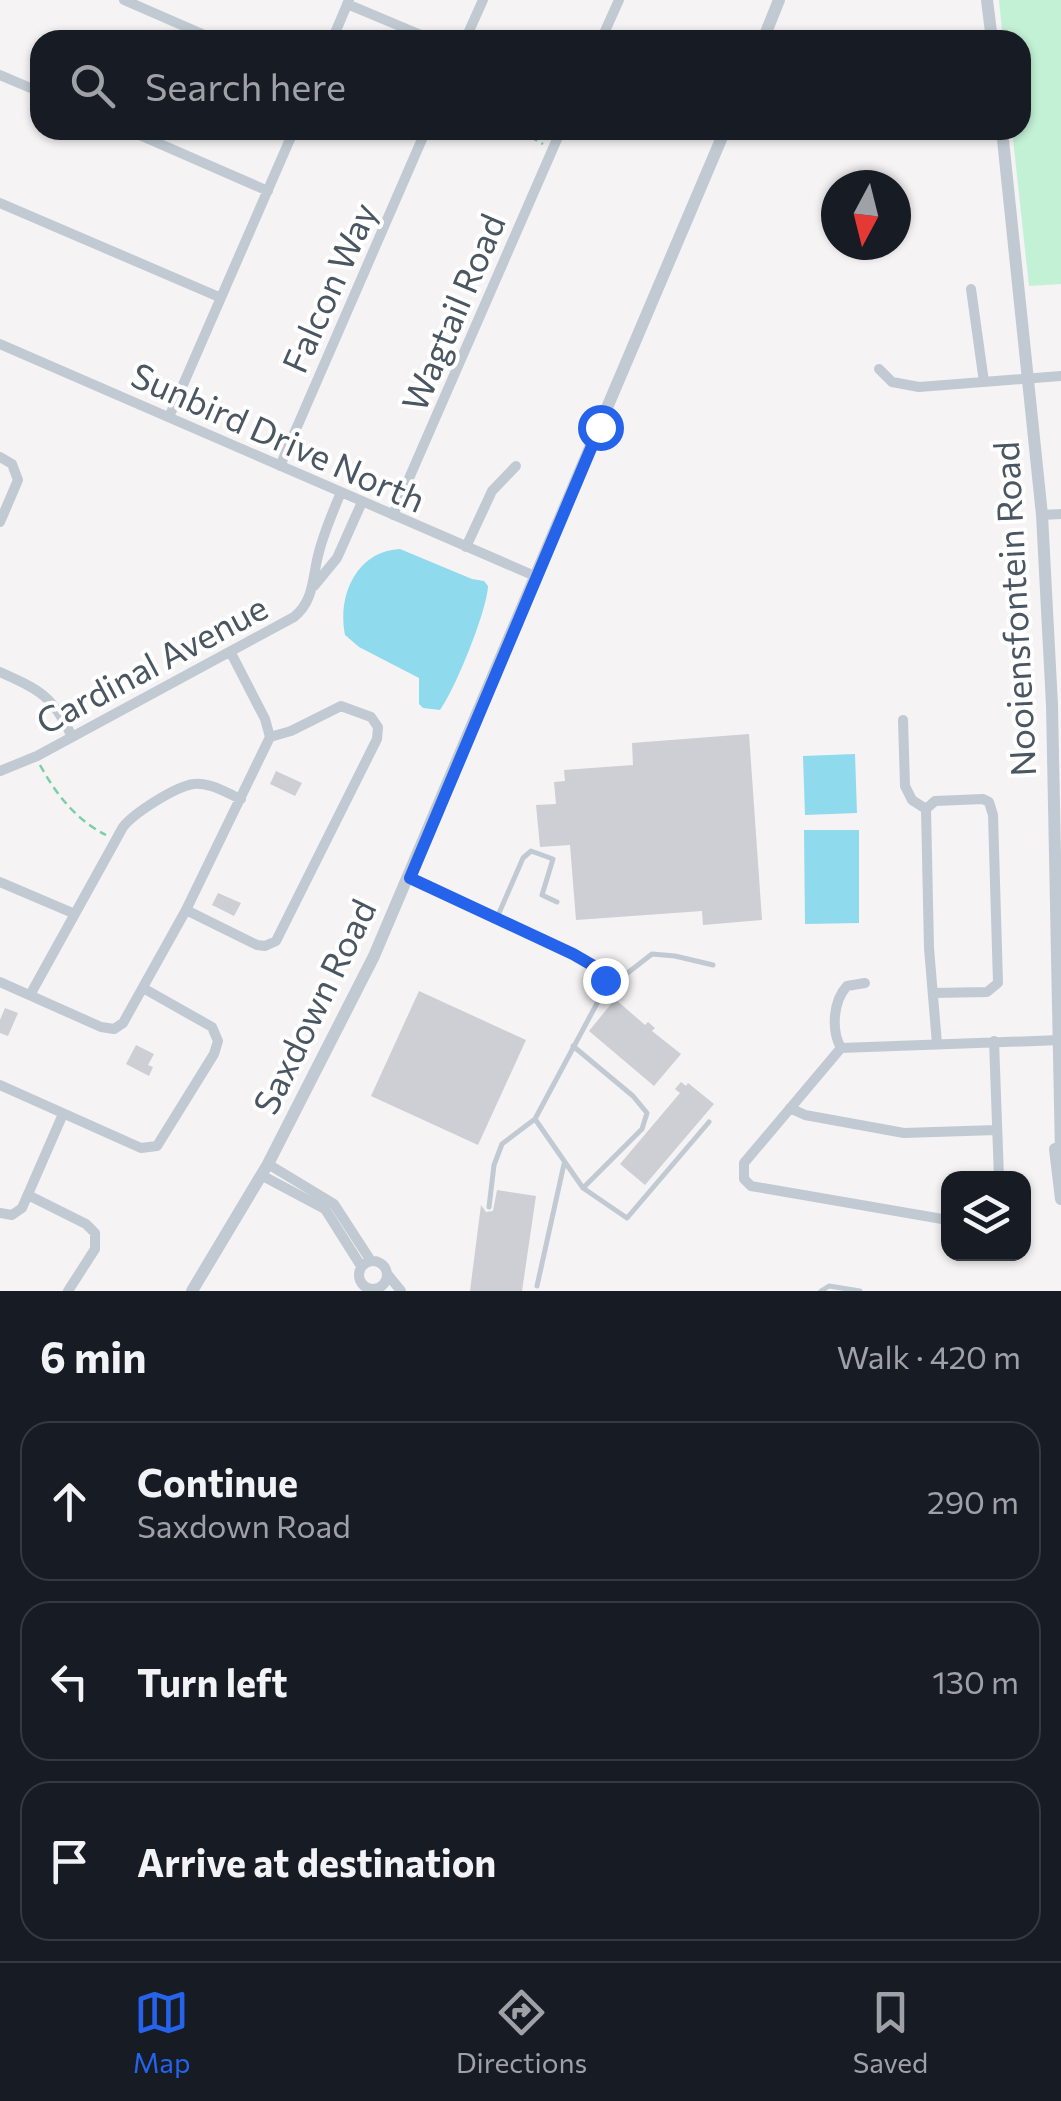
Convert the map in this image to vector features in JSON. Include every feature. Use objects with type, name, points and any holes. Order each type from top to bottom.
[{"type":"street","points":[[124,0],[193,30]]},
{"type":"street","points":[[470,30],[483,0]]},
{"type":"street","points":[[606,30],[619,0]]},
{"type":"street","points":[[766,30],[780,0]]},
{"type":"street","points":[[988,0],[991,30]]},
{"type":"street","points":[[336,30],[348,2],[410,30]]},
{"type":"street","points":[[0,74],[30,88]]},
{"type":"street","points":[[151,140],[268,190]]},
{"type":"street","points":[[168,417],[290,140]]},
{"type":"street","name":"Falcon Way","points":[[280,466],[422,140]]},
{"type":"street","name":"Wagtail Road","points":[[394,515],[556,140]]},
{"type":"street","name":"Saxdown Road","points":[[192,1291],[264,1169],[410,878],[721,140]]},
{"type":"street","name":"Nooiensfontein Road","points":[[1003,140],[1042,515],[1052,705],[1061,1155]]},
{"type":"street","points":[[0,203],[219,298]]},
{"type":"street","points":[[971,289],[984,382]]},
{"type":"street","name":"Sunbird Drive North","points":[[0,344],[537,576]]},
{"type":"street","points":[[879,370],[884,377],[904,386],[1061,376]]},
{"type":"street","points":[[0,457],[12,464],[18,480],[0,522]]},
{"type":"street","points":[[466,547],[492,491],[516,466]]},
{"type":"street","name":"Cardinal Avenue","points":[[0,771],[37,756],[294,617],[307,602],[313,586],[318,553],[340,492]]},
{"type":"street","name":"Cardinal Avenue","points":[[313,586],[337,558],[362,502]]},
{"type":"street","points":[[1042,515],[1061,514]]},
{"type":"street","points":[[0,982],[102,1027],[114,1029],[122,1023],[186,910],[270,737],[266,719],[231,652]]},
{"type":"street","points":[[0,672],[48,696],[72,737]]},
{"type":"street","points":[[186,910],[257,944],[265,946],[276,941],[378,739],[378,731],[371,717],[344,706],[270,737]]},
{"type":"street","points":[[903,720],[904,786],[912,800],[926,809]]},
{"type":"street","points":[[30,995],[132,816],[192,784],[210,786],[242,799]]},
{"type":"street","points":[[935,993],[987,992],[998,983],[993,816],[989,802],[983,799],[935,801],[926,809],[929,948],[938,1044]]},
{"type":"street","points":[[0,882],[76,914]]},
{"type":"street","points":[[840,1048],[835,1035],[839,998],[848,986],[866,983]]},
{"type":"street","points":[[0,1086],[146,1149],[161,1143],[214,1054],[217,1036],[212,1027],[142,988]]},
{"type":"street","points":[[941,1219],[751,1186],[744,1179],[744,1163],[840,1048],[1060,1040]]},
{"type":"street","points":[[994,1041],[999,1171]]},
{"type":"street","name":"Nooiensfontein Road","points":[[1059,1087],[1054,1126],[1061,1199]]},
{"type":"street","points":[[790,1108],[804,1115],[904,1132],[996,1130]]},
{"type":"street","points":[[0,1213],[17,1212],[28,1195],[63,1114]]},
{"type":"street","points":[[264,1169],[324,1210],[366,1264]]},
{"type":"street","points":[[28,1195],[95,1232],[95,1249],[68,1291]]},
{"type":"street","points":[[387,1274],[385,1284],[378,1290],[365,1288],[358,1272],[366,1264],[382,1264],[401,1291]]},
{"type":"lane","points":[[496,920],[523,858],[531,851],[553,859],[542,895],[558,902]]},
{"type":"lane","points":[[410,878],[573,954],[604,976],[602,994],[535,1119],[502,1144],[494,1164],[489,1206]]},
{"type":"lane","points":[[616,982],[652,954],[713,965]]},
{"type":"lane","points":[[573,1046],[633,1096],[647,1113],[642,1129],[582,1188]]},
{"type":"lane","points":[[535,1119],[582,1188],[628,1218],[709,1122]]},
{"type":"lane","points":[[537,1286],[564,1164]]},
{"type":"lane","points":[[821,1291],[829,1286],[860,1291]]},
{"type":"path","points":[[540,140],[552,150]]},
{"type":"path","points":[[37,756],[52,786],[71,810],[94,829],[116,840]]},
{"type":"green space","points":[[999,0],[1061,0],[1061,284],[1029,286],[1013,140],[1031,140],[1031,30],[1002,30]]},
{"type":"water","points":[[400,549],[484,581],[488,586],[469,650],[440,710],[419,704],[419,678],[359,647],[345,635],[344,605],[353,578],[372,558]]},
{"type":"water","points":[[855,754],[857,813],[805,815],[803,756]]},
{"type":"water","points":[[804,830],[859,830],[859,923],[805,924]]},
{"type":"building","points":[[749,734],[762,920],[703,925],[702,911],[576,920],[570,845],[540,847],[536,805],[556,804],[554,782],[565,781],[564,770],[633,765],[632,743]]},
{"type":"building","points":[[276,771],[302,783],[295,796],[270,784]]},
{"type":"building","points":[[218,893],[241,903],[234,916],[212,905]]},
{"type":"building","points":[[419,991],[526,1040],[478,1145],[371,1096]]},
{"type":"building","points":[[615,999],[645,1025],[648,1022],[655,1028],[652,1031],[681,1054],[654,1086],[589,1031]]},
{"type":"building","points":[[5,1008],[18,1013],[8,1036],[0,1033]]},
{"type":"building","points":[[136,1045],[154,1054],[148,1065],[153,1067],[149,1076],[126,1064]]},
{"type":"building","points":[[681,1082],[686,1086],[688,1083],[714,1104],[645,1185],[620,1164],[680,1093],[675,1089]]},
{"type":"building","points":[[497,1190],[536,1196],[522,1291],[470,1291],[481,1205],[486,1212],[493,1211]]},
{"type":"route","points":[[600,427],[410,878],[573,954],[592,965],[605,980]]}]
